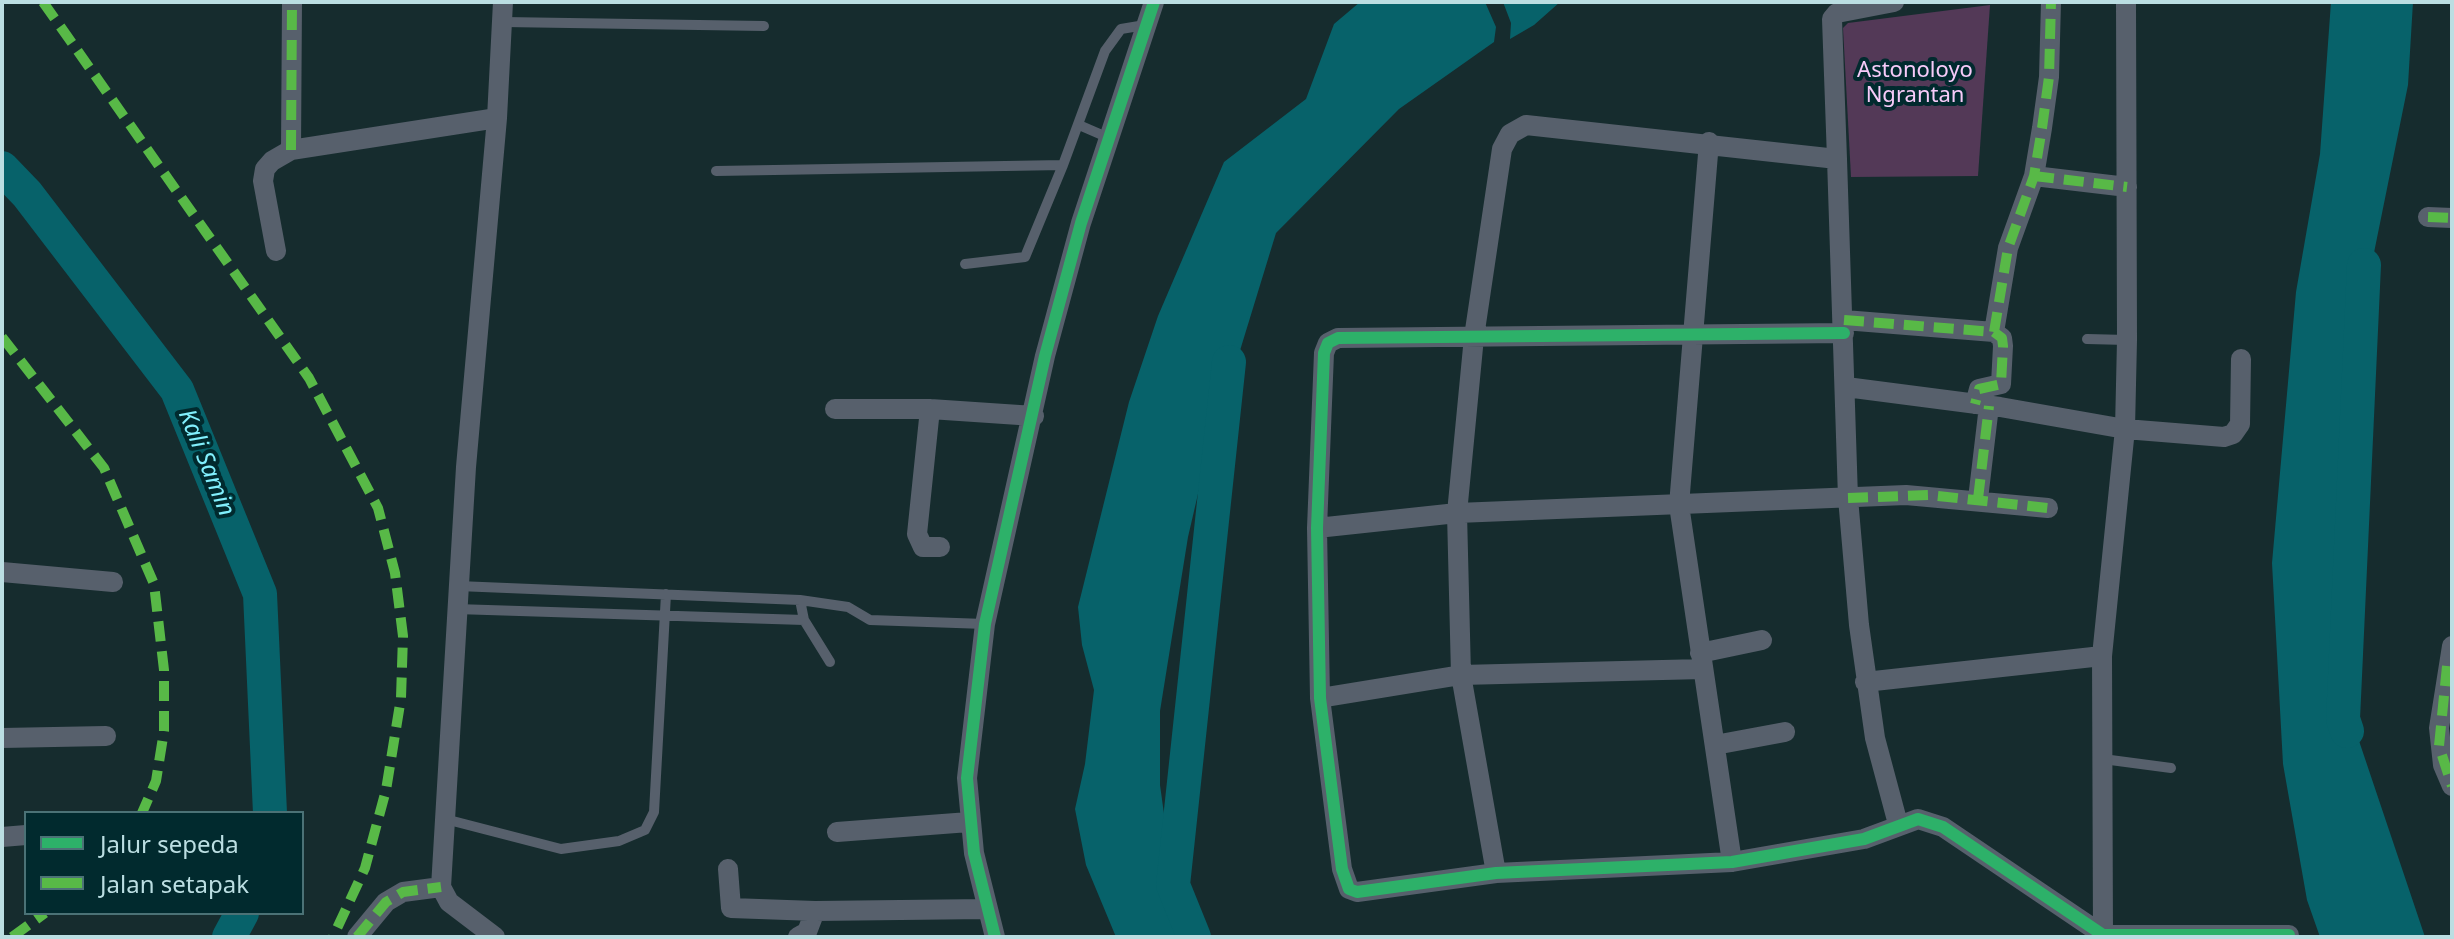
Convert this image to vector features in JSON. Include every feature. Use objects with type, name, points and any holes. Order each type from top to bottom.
[{"type":"street","points":[[291,150],[292,2]]},
{"type":"street","points":[[995,937],[986,909],[969,822],[969,740],[985,624],[1045,356],[1109,138],[1154,2]]},
{"type":"street","points":[[1894,2],[1837,13],[1832,19],[1848,498],[1865,682],[1875,738],[1898,824]]},
{"type":"street","points":[[1994,332],[2008,248],[2034,176],[2049,77],[2051,2]]},
{"type":"street","points":[[2103,936],[2102,656],[2125,429],[2126,2]]},
{"type":"street","points":[[495,937],[449,902],[441,887],[456,609],[503,12]]},
{"type":"street","points":[[276,251],[263,181],[265,169],[272,161],[291,150],[497,118]]},
{"type":"street","points":[[1496,873],[1461,675],[1457,513],[1474,337],[1502,149],[1510,134],[1526,125],[1709,142],[1837,159]]},
{"type":"street","points":[[1709,142],[1679,505],[1732,862]]},
{"type":"street","points":[[2034,176],[2127,187]]},
{"type":"street","points":[[2428,217],[2452,218]]},
{"type":"street","points":[[1978,499],[1982,405],[1979,389],[1999,386],[2002,381],[2002,338],[1994,332],[1844,327],[1691,336],[1338,338],[1328,343],[1324,353],[1317,528],[1320,698],[1342,869],[1349,889],[1357,892],[1496,873],[1732,862],[1864,839],[1918,819],[1943,827],[2103,936],[2289,935]]},
{"type":"street","points":[[1846,387],[1982,405],[2125,429],[2210,437],[2233,434],[2240,424],[2241,359]]},
{"type":"street","points":[[835,409],[930,409],[1034,416]]},
{"type":"street","points":[[930,409],[917,534],[923,547],[940,547]]},
{"type":"street","points":[[1317,528],[1457,513],[1929,495],[2048,508]]},
{"type":"street","points":[[2,572],[113,582]]},
{"type":"street","points":[[1320,698],[1461,675],[1702,661],[1762,640]]},
{"type":"street","points":[[1865,682],[2102,656]]},
{"type":"street","points":[[2450,659],[2439,737],[2443,765],[2452,786]]},
{"type":"street","points":[[1715,745],[1785,732]]},
{"type":"street","points":[[2,738],[106,736]]},
{"type":"street","points":[[837,832],[969,822]]},
{"type":"street","points":[[2,837],[24,835]]},
{"type":"street","points":[[728,869],[731,908],[815,911],[986,909]]},
{"type":"street","points":[[357,937],[386,902],[403,892],[441,887]]},
{"type":"street","points":[[798,937],[807,932],[815,911]]},
{"type":"lane","points":[[503,12],[764,26]]},
{"type":"lane","points":[[965,264],[1025,257],[1079,125],[1105,51],[1121,29],[1145,25]]},
{"type":"lane","points":[[1079,125],[1109,138]]},
{"type":"lane","points":[[716,171],[1063,165]]},
{"type":"lane","points":[[2087,339],[2127,340]]},
{"type":"lane","points":[[458,586],[800,600],[848,607],[870,620],[985,624]]},
{"type":"lane","points":[[444,819],[561,849],[619,841],[645,830],[654,812],[666,594]]},
{"type":"lane","points":[[800,600],[804,620],[830,662]]},
{"type":"lane","points":[[456,609],[804,620]]},
{"type":"lane","points":[[2103,759],[2171,768]]},
{"type":"green space","name":"Astonoloyo Ngrantan","points":[[1990,5],[1978,176],[1851,177],[1843,28],[1848,23]]},
{"type":"water","points":[[1360,2],[1485,2],[1496,27],[1494,42],[1399,109],[1276,233],[1204,468],[1188,537],[1160,711],[1160,785],[1173,879],[1211,937],[1116,937],[1086,865],[1075,809],[1085,764],[1094,690],[1082,645],[1078,607],[1129,402],[1158,316],[1224,162],[1306,99],[1334,24]]},
{"type":"water","points":[[1503,2],[1560,2],[1534,25],[1510,39],[1511,23]]},
{"type":"water","points":[[2331,2],[2413,2],[2408,85],[2349,376],[2333,585],[2339,657],[2353,723],[2425,937],[2320,937],[2307,900],[2283,764],[2272,563],[2296,292],[2320,154]]},
{"type":"waterway","name":"Kali Samin","points":[[2,168],[27,194],[177,390],[260,594],[270,811]]},
{"type":"waterway","points":[[2347,731],[2343,719],[2364,265]]},
{"type":"waterway","points":[[1194,937],[1173,885],[1229,362]]},
{"type":"waterway","name":"Kali Samin","points":[[229,937],[241,915]]},
{"type":"marked path","points":[[43,2],[309,378],[378,508],[395,573],[403,636],[401,698],[386,790],[365,868],[333,937]]},
{"type":"marked path","points":[[291,150],[292,2]]},
{"type":"marked path","points":[[1994,332],[2008,248],[2034,176],[2049,77],[2051,2]]},
{"type":"marked path","points":[[2034,176],[2127,187]]},
{"type":"marked path","points":[[2428,217],[2452,218]]},
{"type":"marked path","points":[[1844,320],[1994,332],[2002,338],[2001,384],[1979,389],[1975,404]]},
{"type":"marked path","points":[[2,337],[104,468],[154,584],[164,670],[164,731],[156,781],[143,811]]},
{"type":"marked path","points":[[1978,499],[1989,406]]},
{"type":"marked path","points":[[1848,498],[1929,495],[2048,508]]},
{"type":"marked path","points":[[2447,666],[2439,746],[2452,786]]},
{"type":"marked path","points":[[357,937],[386,902],[403,892],[441,887]]},
{"type":"marked path","points":[[12,937],[42,915]]},
{"type":"cycle path","points":[[995,937],[974,853],[967,778],[985,624],[1045,356],[1081,223],[1154,2]]},
{"type":"cycle path","points":[[1844,333],[1338,338],[1328,343],[1324,353],[1317,528],[1320,698],[1342,869],[1349,889],[1357,892],[1496,873],[1732,862],[1864,839],[1918,819],[1943,827],[2103,935],[2289,935]]}]
